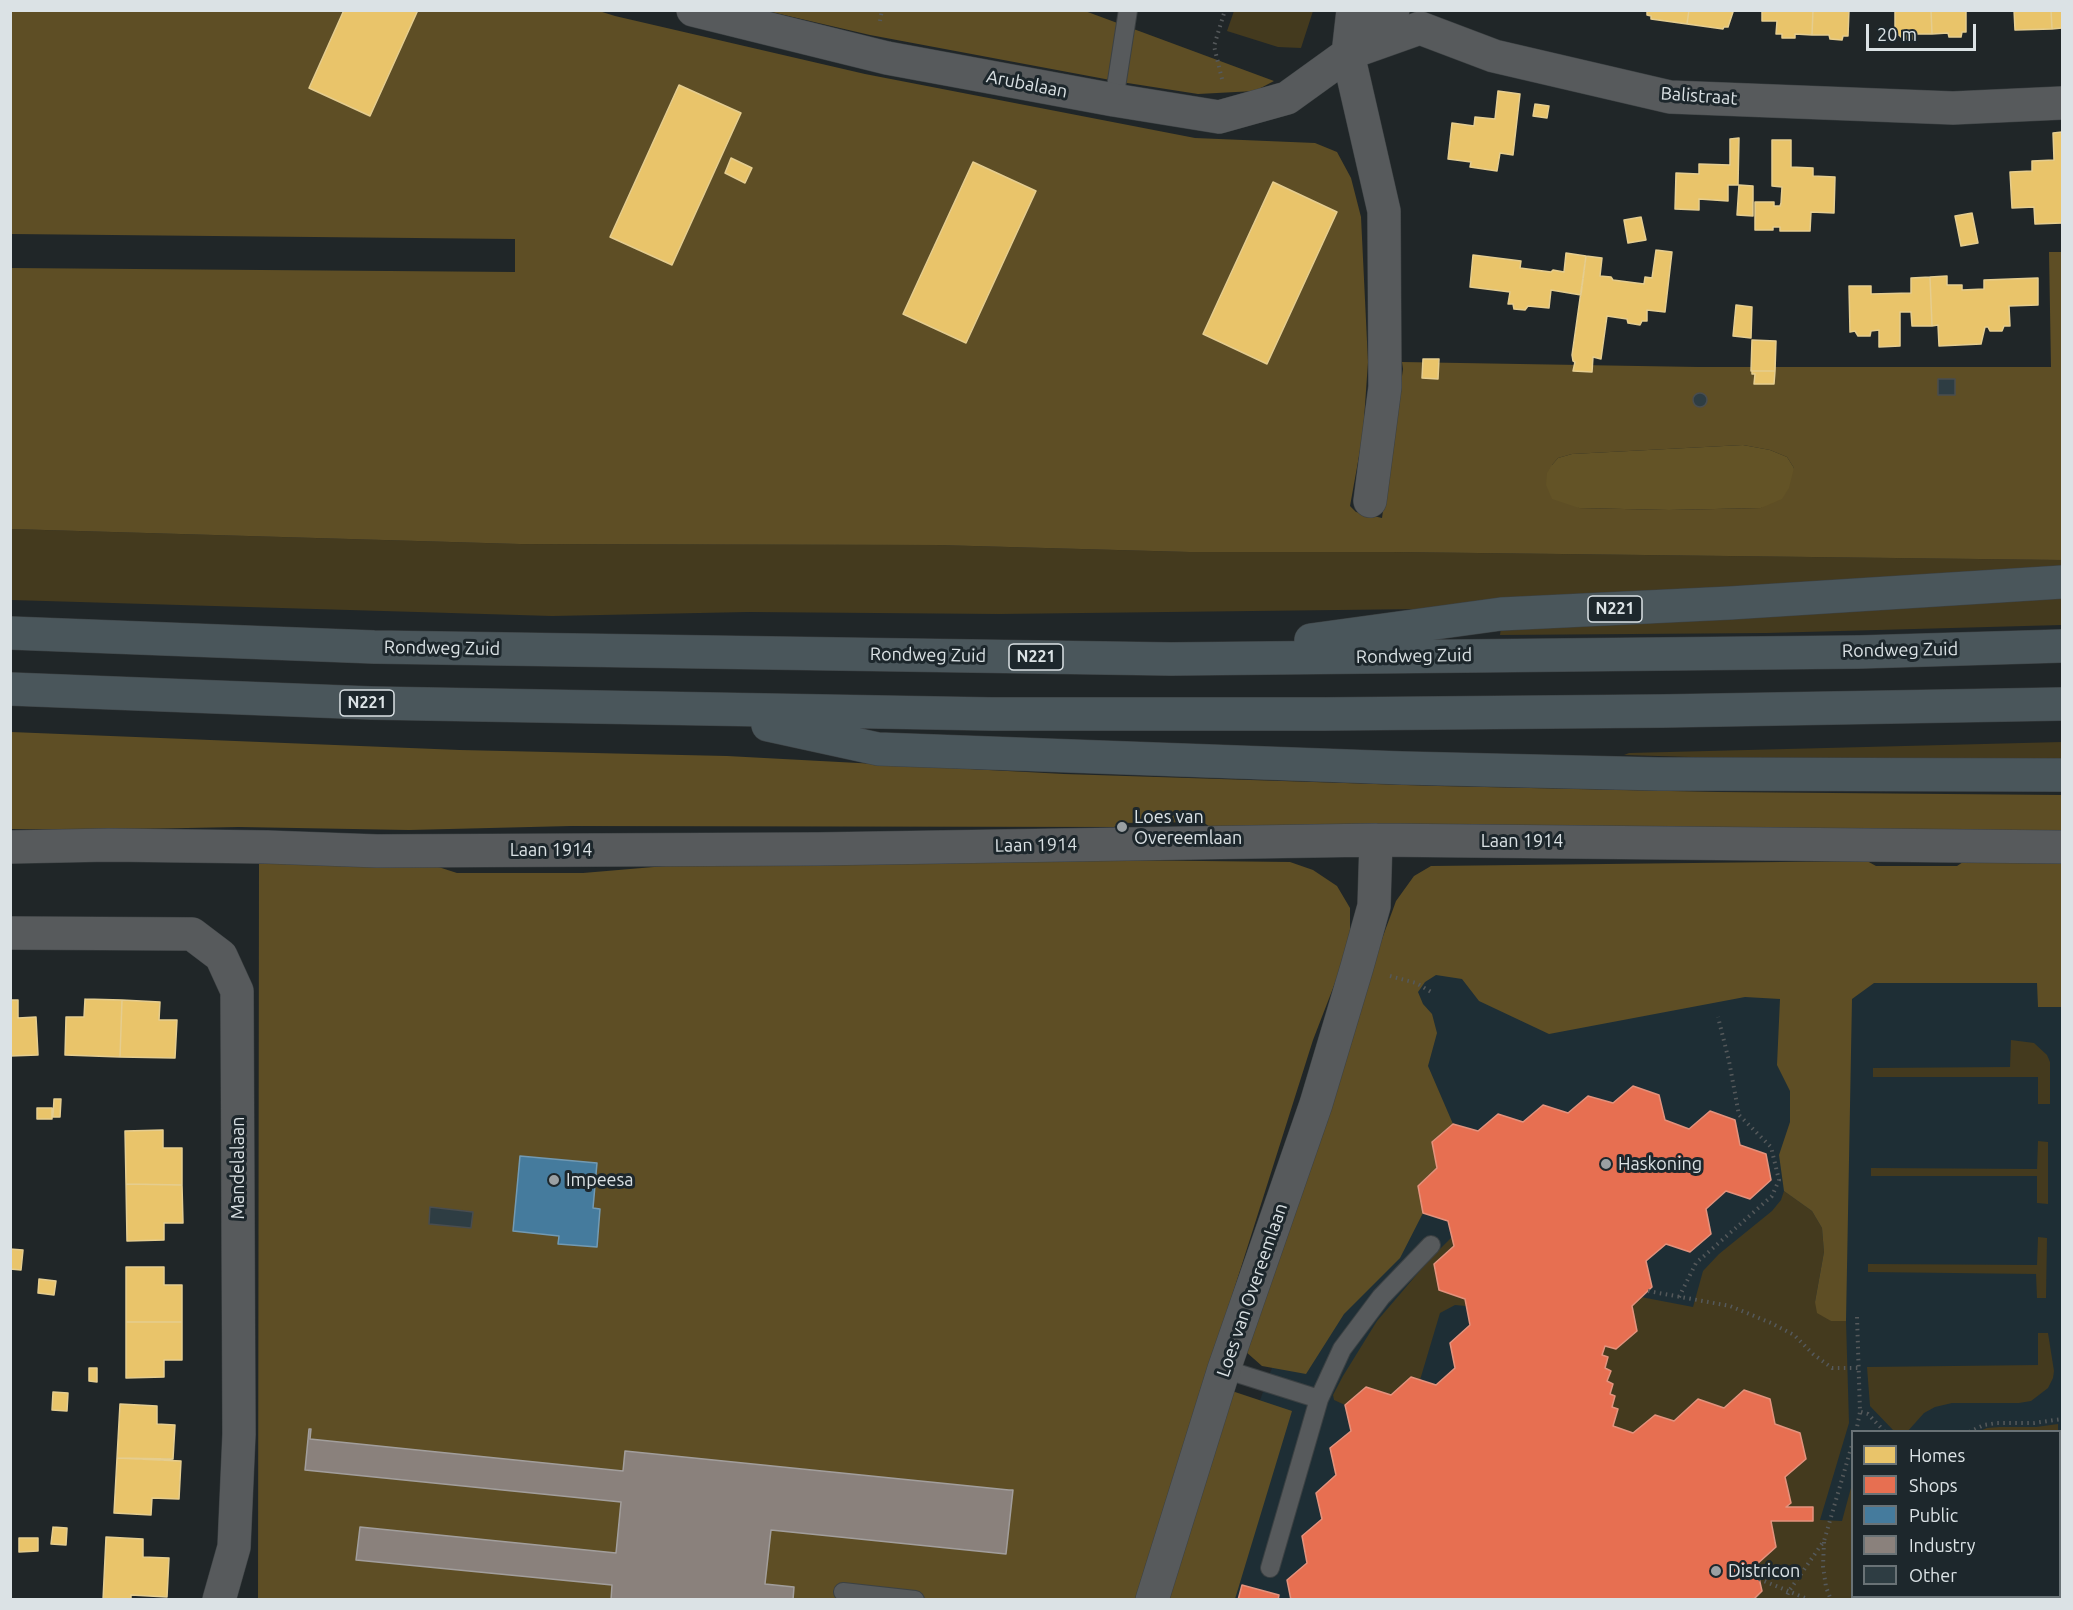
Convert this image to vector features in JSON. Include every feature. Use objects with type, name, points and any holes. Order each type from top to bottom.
[{"type":"main road","name":"N221","points":[[1171,659],[1501,614],[1730,603],[2062,582]]},
{"type":"main road","name":"Rondweg Zuid","points":[[10,633],[374,647],[1171,659],[1859,652],[2062,646]]},
{"type":"main road","name":"N221","points":[[10,689],[371,703],[992,714],[1675,711],[2062,704]]},
{"type":"main road","name":"N221","points":[[699,710],[878,749],[1495,771],[1659,774],[2062,775]]},
{"type":"street","points":[[1353,10],[1348,54],[1384,211],[1385,387],[1370,501]]},
{"type":"street","points":[[1348,54],[1393,10]]},
{"type":"street","name":"Arubalaan","points":[[703,11],[887,58],[1219,117],[1287,99],[1348,54]]},
{"type":"street","name":"Balistraat","points":[[1348,54],[1420,28],[1494,56],[1670,97],[1953,108],[2062,103]]},
{"type":"street","name":"Laan 1914","points":[[10,847],[109,845],[448,851],[805,849],[1376,840],[2062,847]]},
{"type":"street","name":"Loes van Overeemlaan","points":[[1152,1599],[1224,1369],[1316,1104],[1357,967],[1374,906],[1376,840]]},
{"type":"street","name":"Mandelalaan","points":[[10,933],[192,934],[221,956],[237,991],[239,1434],[234,1547],[219,1599]]},
{"type":"lane","points":[[1114,100],[1128,10]]},
{"type":"lane","points":[[1270,1568],[1319,1399],[1342,1349],[1381,1297],[1431,1245]]},
{"type":"lane","points":[[1224,1369],[1319,1399]]},
{"type":"lane","points":[[843,1592],[915,1599]]},
{"type":"path","points":[[1225,10],[1214,46],[1230,114]]},
{"type":"path","points":[[1357,967],[1416,983],[1433,993]]},
{"type":"path","points":[[1679,1297],[1696,1263],[1772,1196],[1779,1180],[1771,1147],[1739,1114],[1730,1061],[1718,1017]]},
{"type":"path","points":[[1648,1290],[1730,1306],[1794,1335],[1832,1368],[1859,1368]]},
{"type":"path","points":[[1856,1430],[1860,1412],[1857,1316]]},
{"type":"path","points":[[1860,1412],[1868,1414],[1884,1430]]},
{"type":"path","points":[[1972,1430],[1997,1423],[2034,1423],[2062,1419]]},
{"type":"path","points":[[1831,1599],[1822,1566],[1824,1540],[1851,1462]]},
{"type":"path","points":[[1785,1599],[1824,1540]]},
{"type":"path","points":[[1759,1578],[1810,1599]]},
{"type":"shaded area","points":[[1234,10],[1313,11],[1301,48],[1278,47],[1227,31]]},
{"type":"shaded area","points":[[11,11],[599,11],[865,74],[1195,138],[1315,143],[1337,152],[1351,178],[1361,217],[1368,362],[1363,434],[1350,506],[1356,512],[1382,518],[1403,369],[1402,362],[1698,367],[2051,367],[2049,252],[2062,252],[2062,560],[1394,552],[1189,552],[937,545],[519,544],[11,529],[11,268],[515,272],[515,239],[11,234]],"holes":[[[1743,445],[1770,450],[1787,457],[1794,468],[1761,508],[1669,510],[1579,508],[1552,465],[1558,458],[1572,454]]]},
{"type":"shaded area","points":[[767,11],[1085,11],[1274,81],[1255,91],[1198,94],[1121,82],[870,35]]},
{"type":"shaded area","points":[[1743,445],[1770,450],[1787,457],[1794,468],[1789,488],[1782,499],[1761,508],[1669,510],[1579,508],[1552,499],[1546,485],[1547,473],[1552,465],[1558,458],[1572,454]]},
{"type":"shaded area","points":[[11,529],[519,544],[937,545],[1189,552],[1394,552],[2062,560],[2062,567],[1423,609],[999,614],[748,612],[552,616],[11,600]]},
{"type":"shaded area","points":[[2062,594],[2062,625],[1767,633],[1500,635],[1501,627]]},
{"type":"shaded area","points":[[11,732],[460,750],[727,756],[1064,774],[1438,786],[1719,792],[2062,795],[2062,833],[1684,827],[1491,829],[1210,827],[1203,822],[1122,823],[1114,827],[571,826],[409,830],[239,827],[11,829]]},
{"type":"shaded area","points":[[2062,742],[2062,761],[1791,760],[1624,755],[1629,753]]},
{"type":"shaded area","points":[[1031,859],[1290,862],[1313,870],[1337,886],[1350,908],[1350,944],[1313,1040],[1136,1599],[258,1600],[259,864],[426,863],[457,873],[583,873],[689,864]]},
{"type":"shaded area","points":[[2062,859],[2062,1007],[2038,1007],[2037,983],[1874,983],[1852,999],[1846,1321],[1831,1321],[1817,1313],[1815,1302],[1824,1252],[1822,1228],[1812,1211],[1784,1191],[1779,1155],[1790,1122],[1790,1091],[1777,1065],[1780,999],[1745,997],[1549,1034],[1479,1001],[1462,979],[1436,975],[1425,982],[1418,992],[1423,1004],[1432,1014],[1437,1033],[1428,1066],[1453,1124],[1432,1142],[1437,1168],[1418,1186],[1423,1213],[1400,1258],[1344,1314],[1306,1374],[1262,1366],[1245,1351],[1368,976],[1396,901],[1414,876],[1431,866],[1867,861],[1876,866],[1957,866],[1966,860]]},
{"type":"shaded area","points":[[1421,965],[2062,971],[2062,1599],[1186,1600]]},
{"type":"shaded area","points":[[2011,1040],[2034,1043],[2047,1055],[2050,1062],[2050,1104],[2038,1104],[2038,1077],[1873,1077],[1873,1068],[2010,1067]]},
{"type":"shaded area","points":[[2038,1141],[2048,1142],[2048,1204],[2037,1203],[2037,1176],[1871,1176],[1871,1168],[2037,1169]]},
{"type":"shaded area","points":[[1784,1191],[1812,1211],[1822,1228],[1824,1252],[1815,1302],[1831,1321],[1846,1321],[1849,1423],[1820,1520],[1842,1521],[1851,1488],[1851,1598],[1883,1599],[1753,1599],[1762,1591],[1756,1565],[1776,1547],[1771,1521],[1813,1521],[1813,1507],[1786,1507],[1791,1503],[1785,1477],[1806,1459],[1800,1433],[1775,1424],[1770,1399],[1744,1390],[1724,1408],[1698,1399],[1674,1421],[1655,1415],[1633,1433],[1613,1426],[1618,1410],[1612,1407],[1615,1397],[1610,1394],[1613,1384],[1607,1381],[1610,1371],[1605,1368],[1608,1357],[1602,1355],[1605,1346],[1616,1349],[1637,1331],[1632,1306],[1641,1297],[1693,1307],[1703,1271],[1719,1254],[1772,1211],[1781,1200]]},
{"type":"shaded area","points":[[1452,1237],[1454,1246],[1434,1264],[1440,1290],[1465,1299],[1466,1306],[1455,1305],[1440,1313],[1420,1380],[1411,1377],[1391,1395],[1366,1387],[1345,1405],[1334,1400],[1333,1395],[1343,1376],[1377,1321]]},
{"type":"shaded area","points":[[2038,1237],[2047,1238],[2046,1298],[2037,1298],[2036,1274],[1868,1272],[1868,1264],[2037,1265]]},
{"type":"shaded area","points":[[2038,1333],[2048,1333],[2053,1378],[2048,1388],[2031,1401],[1952,1403],[1935,1407],[1924,1413],[1909,1430],[1893,1430],[1870,1406],[1867,1367],[2038,1365]]},
{"type":"shaded area","points":[[1232,1391],[1292,1411],[1235,1599],[1164,1600]]},
{"type":"shaded area","points":[[2058,1424],[2058,1430],[1982,1430],[1999,1427],[2036,1427]]},
{"type":"building: Homes","points":[[344,10],[418,10],[370,116],[309,88]]},
{"type":"building: Homes","points":[[1647,10],[1689,10],[1687,24],[1651,19],[1651,16],[1647,15]]},
{"type":"building: Homes","points":[[1689,10],[1733,12],[1728,27],[1723,29],[1687,24]]},
{"type":"building: Homes","points":[[1762,10],[1813,10],[1812,35],[1795,34],[1795,38],[1782,38],[1782,34],[1776,34],[1777,21],[1762,21]]},
{"type":"building: Homes","points":[[1813,10],[1849,10],[1848,36],[1843,36],[1842,40],[1830,39],[1829,35],[1812,35]]},
{"type":"building: Homes","points":[[1895,10],[1931,10],[1932,34],[1916,34],[1914,39],[1903,39],[1895,34]]},
{"type":"building: Homes","points":[[1931,10],[1966,10],[1966,32],[1962,32],[1961,37],[1949,37],[1948,33],[1932,34]]},
{"type":"building: Homes","points":[[2014,10],[2051,10],[2052,29],[2015,30]]},
{"type":"building: Homes","points":[[2051,10],[2062,10],[2062,28],[2052,29]]},
{"type":"building: Homes","points":[[679,85],[741,113],[672,265],[610,237]]},
{"type":"building: Homes","points":[[1498,91],[1520,94],[1513,155],[1500,153],[1497,171],[1470,167],[1471,162],[1448,159],[1452,123],[1474,126],[1475,117],[1495,119]]},
{"type":"building: Homes","points":[[1535,104],[1549,106],[1547,118],[1533,116]]},
{"type":"building: Homes","points":[[2062,132],[2062,223],[2035,224],[2034,207],[2012,208],[2010,172],[2032,171],[2032,161],[2054,160],[2053,133]]},
{"type":"building: Homes","points":[[1739,138],[1738,185],[1728,185],[1728,201],[1699,199],[1699,210],[1675,209],[1676,173],[1699,174],[1699,164],[1730,165],[1730,139]]},
{"type":"building: Homes","points":[[1772,140],[1791,140],[1791,167],[1813,168],[1813,176],[1835,177],[1834,213],[1811,212],[1810,231],[1780,231],[1780,227],[1773,227],[1773,230],[1755,230],[1755,202],[1774,202],[1774,206],[1780,206],[1781,203],[1782,187],[1772,186]]},
{"type":"building: Homes","points":[[731,158],[752,168],[745,183],[725,173]]},
{"type":"building: Homes","points":[[973,162],[1036,191],[966,343],[903,314]]},
{"type":"building: Homes","points":[[1273,182],[1337,212],[1267,364],[1203,334]]},
{"type":"building: Homes","points":[[1739,185],[1753,186],[1753,216],[1737,215]]},
{"type":"building: Homes","points":[[1972,213],[1978,243],[1961,246],[1955,216]]},
{"type":"building: Homes","points":[[1641,217],[1646,240],[1628,243],[1624,220]]},
{"type":"building: Homes","points":[[1656,250],[1672,252],[1665,312],[1647,310],[1647,321],[1642,321],[1640,325],[1628,323],[1627,319],[1607,316],[1601,359],[1593,357],[1592,372],[1573,371],[1575,362],[1572,355],[1586,256],[1602,258],[1600,276],[1644,284],[1645,277],[1652,278]]},
{"type":"building: Homes","points":[[1566,253],[1586,256],[1581,295],[1551,290],[1549,308],[1528,306],[1525,310],[1514,309],[1513,304],[1508,304],[1510,292],[1470,287],[1473,255],[1521,261],[1520,268],[1564,272]]},
{"type":"building: Homes","points":[[1947,276],[1947,285],[1962,285],[1962,290],[1984,289],[1984,280],[2038,278],[2038,305],[2009,306],[2010,326],[2004,326],[2002,331],[1990,331],[1988,327],[1985,327],[1981,344],[1939,346],[1938,325],[1932,326],[1930,277]]},
{"type":"building: Homes","points":[[1930,277],[1932,326],[1912,326],[1911,312],[1900,312],[1900,346],[1879,347],[1879,330],[1871,331],[1870,336],[1858,336],[1855,331],[1850,332],[1849,286],[1871,286],[1871,294],[1911,293],[1911,278]]},
{"type":"building: Homes","points":[[1736,305],[1752,307],[1751,338],[1733,336]]},
{"type":"building: Homes","points":[[1752,340],[1776,341],[1775,371],[1751,371]]},
{"type":"building: Homes","points":[[1423,359],[1439,359],[1438,379],[1422,378]]},
{"type":"building: Homes","points":[[1752,371],[1775,371],[1774,384],[1754,384],[1755,374],[1752,374]]},
{"type":"building: Homes","points":[[85,999],[122,1000],[120,1057],[65,1055],[66,1017],[84,1017]]},
{"type":"building: Homes","points":[[10,1000],[18,1000],[18,1018],[36,1017],[38,1055],[10,1056]]},
{"type":"building: Homes","points":[[122,1000],[160,1002],[159,1020],[177,1020],[175,1058],[120,1057]]},
{"type":"building: Homes","points":[[54,1099],[61,1099],[60,1117],[53,1117]]},
{"type":"building: Homes","points":[[37,1108],[52,1108],[52,1119],[37,1119]]},
{"type":"building: Homes","points":[[163,1130],[163,1148],[182,1148],[182,1185],[126,1184],[125,1131]]},
{"type":"building: Homes","points":[[126,1184],[182,1185],[183,1223],[164,1223],[164,1240],[127,1241]]},
{"type":"building: Homes","points":[[10,1249],[23,1250],[21,1270],[10,1269]]},
{"type":"building: Homes","points":[[126,1267],[164,1267],[164,1285],[182,1285],[182,1322],[126,1322]]},
{"type":"building: Homes","points":[[39,1279],[56,1281],[54,1295],[38,1293]]},
{"type":"building: Homes","points":[[126,1322],[182,1322],[182,1360],[164,1360],[164,1377],[126,1378]]},
{"type":"building: Homes","points":[[89,1368],[97,1368],[97,1382],[89,1381]]},
{"type":"building: Homes","points":[[53,1392],[68,1393],[67,1411],[52,1410]]},
{"type":"building: Homes","points":[[120,1404],[157,1406],[157,1424],[175,1425],[173,1459],[117,1458]]},
{"type":"building: Homes","points":[[117,1458],[181,1461],[179,1499],[152,1498],[151,1515],[114,1513]]},
{"type":"building: Homes","points":[[53,1527],[67,1528],[66,1545],[51,1544]]},
{"type":"building: Homes","points":[[106,1537],[143,1539],[143,1557],[169,1558],[167,1597],[131,1595],[131,1600],[103,1600]]},
{"type":"building: Homes","points":[[19,1538],[38,1538],[38,1551],[19,1552]]},
{"type":"building: Shops","points":[[1633,1086],[1659,1095],[1665,1120],[1689,1129],[1710,1111],[1735,1120],[1740,1145],[1766,1154],[1771,1180],[1750,1199],[1726,1191],[1706,1209],[1711,1234],[1690,1252],[1666,1244],[1646,1261],[1652,1287],[1632,1306],[1637,1331],[1616,1349],[1605,1346],[1602,1355],[1608,1357],[1605,1368],[1611,1371],[1607,1381],[1613,1384],[1610,1394],[1615,1396],[1612,1407],[1618,1409],[1613,1426],[1633,1433],[1655,1415],[1674,1421],[1698,1399],[1724,1408],[1744,1390],[1770,1399],[1775,1424],[1800,1433],[1806,1459],[1785,1477],[1791,1503],[1786,1507],[1813,1507],[1813,1521],[1771,1521],[1776,1547],[1756,1565],[1762,1591],[1753,1600],[1291,1600],[1287,1580],[1307,1563],[1302,1536],[1322,1519],[1316,1493],[1336,1475],[1330,1448],[1351,1431],[1345,1405],[1366,1387],[1391,1395],[1411,1377],[1436,1385],[1455,1368],[1450,1343],[1470,1325],[1465,1299],[1439,1290],[1434,1264],[1454,1246],[1448,1221],[1423,1213],[1418,1186],[1437,1168],[1432,1142],[1453,1124],[1478,1131],[1498,1114],[1523,1122],[1543,1105],[1568,1113],[1588,1096],[1613,1103]]},
{"type":"building: Shops","points":[[1242,1585],[1279,1595],[1278,1600],[1238,1600]]},
{"type":"building: Shops","points":[[1882,1598],[2021,1598],[2021,1600],[1883,1600]]},
{"type":"building: Public","points":[[520,1156],[597,1163],[593,1208],[600,1209],[597,1247],[558,1244],[559,1236],[513,1231]]},
{"type":"building: Industry","points":[[309,1429],[311,1429],[310,1439],[623,1471],[625,1451],[1013,1490],[1006,1554],[771,1530],[765,1584],[794,1587],[793,1600],[611,1600],[612,1585],[356,1560],[360,1527],[616,1553],[621,1502],[305,1470]]},
{"type":"building: Other","points":[[1938,379],[1955,379],[1955,395],[1938,395]]},
{"type":"building: Other","points":[[1697,393],[1703,393],[1707,400],[1703,407],[1697,407],[1693,403],[1693,397]]},
{"type":"building: Other","points":[[430,1207],[473,1212],[471,1228],[429,1224]]},
{"type":"place","name":"Loes van Overeemlaan","points":[[1122,827]]},
{"type":"place","name":"Haskoning","points":[[1606,1164]]},
{"type":"place","name":"Impeesa","points":[[554,1180]]},
{"type":"place","name":"Districon","points":[[1716,1571]]}]
